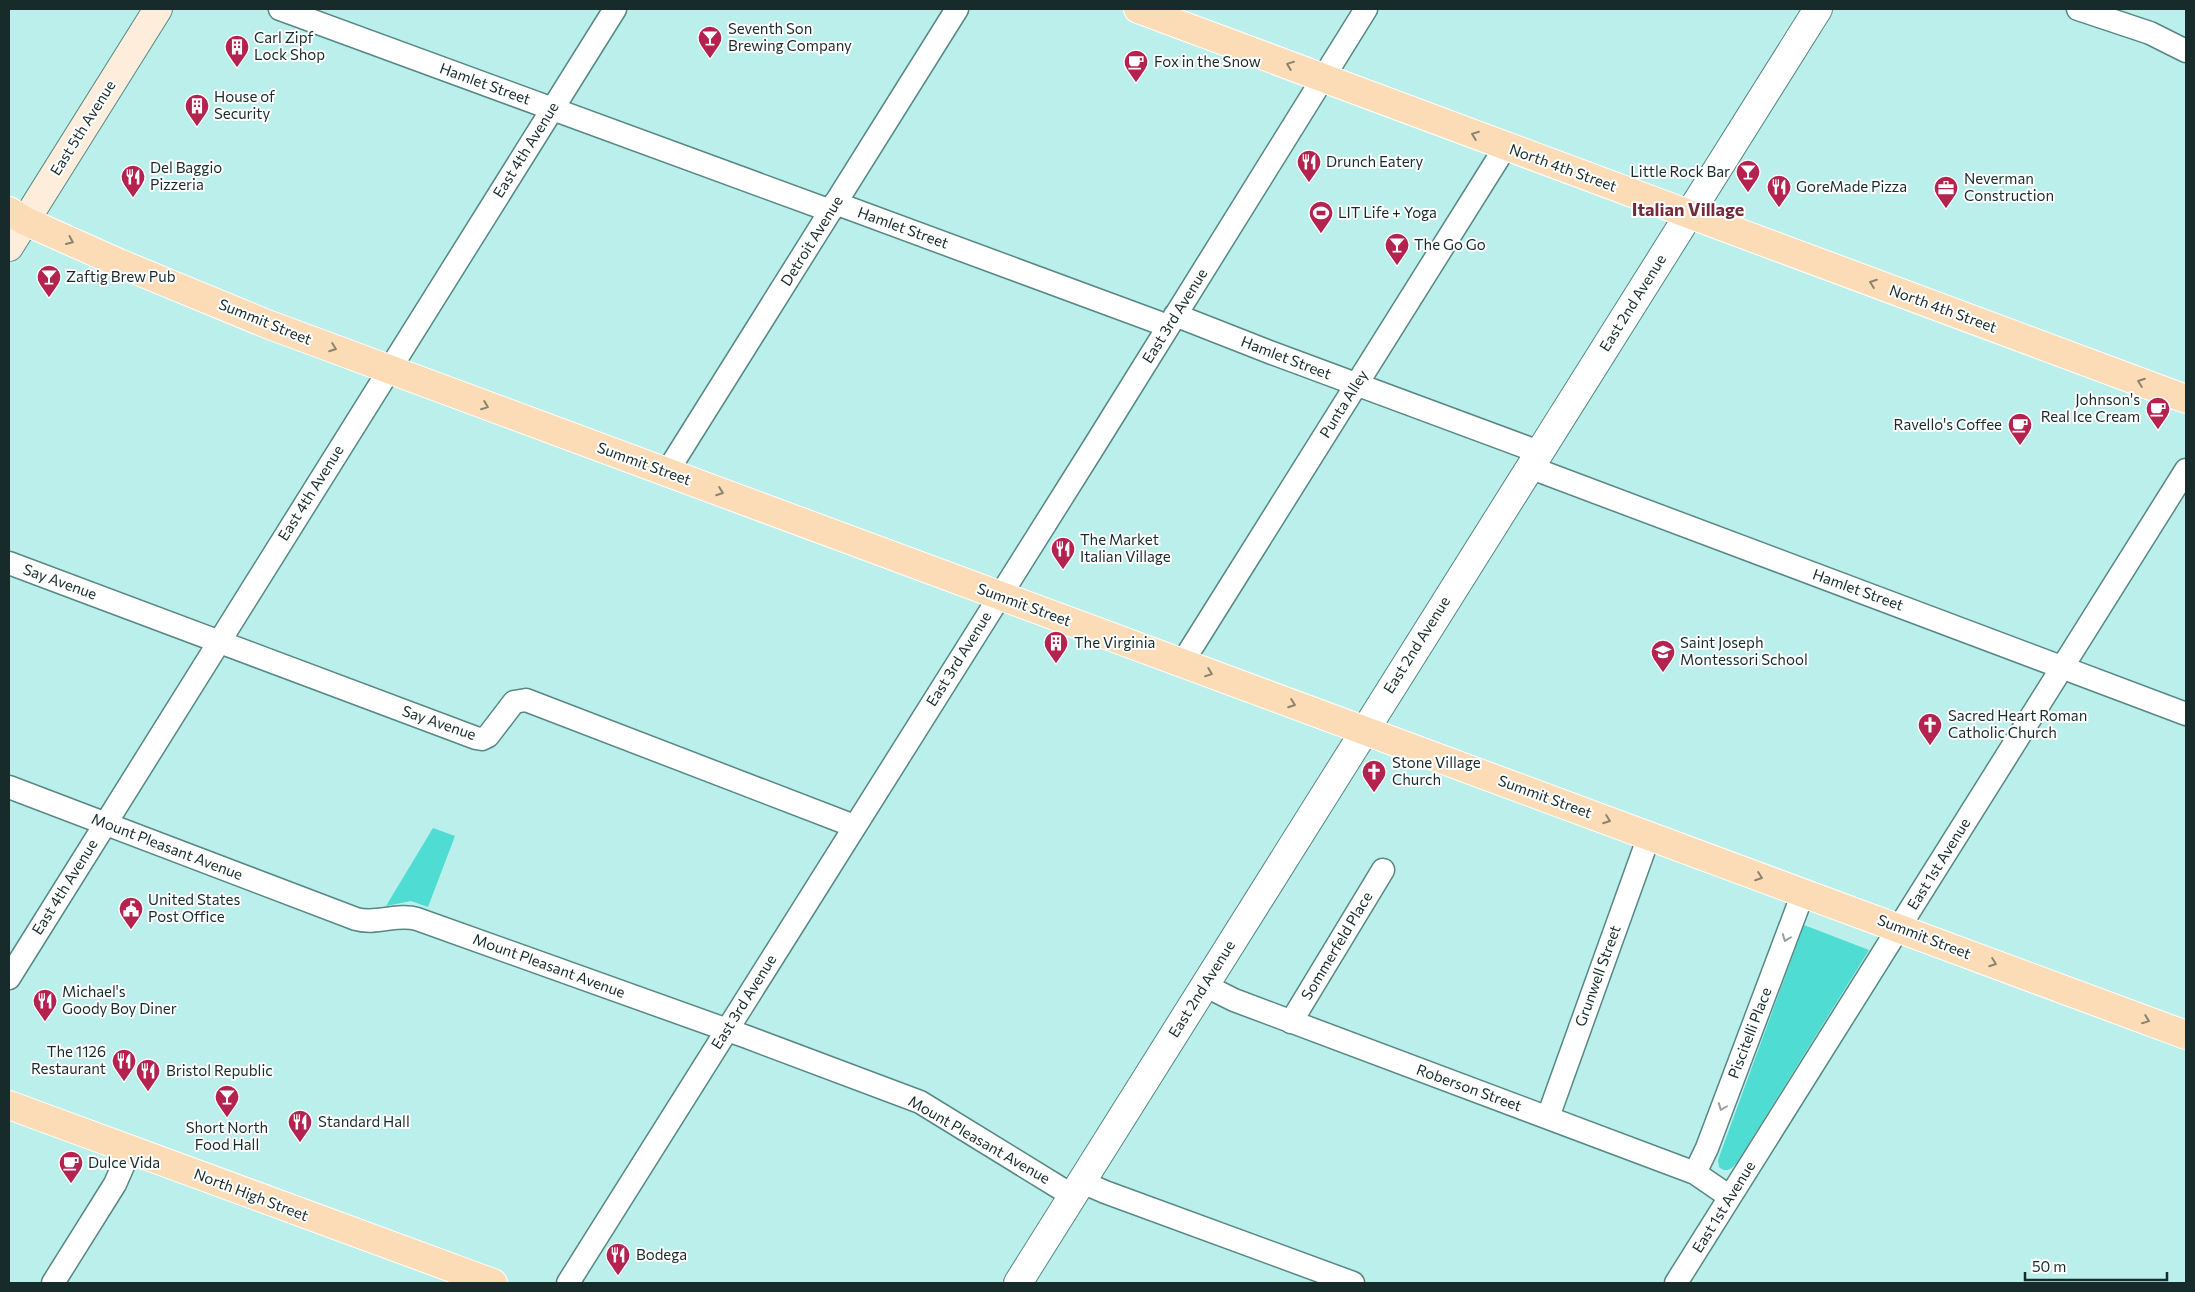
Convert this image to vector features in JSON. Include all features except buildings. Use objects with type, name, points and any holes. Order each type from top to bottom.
[{"type":"main road","name":"East 5th Avenue","points":[[9,247],[17,216],[158,9]]},
{"type":"main road","name":"North 4th Street","points":[[1138,9],[2186,399]]},
{"type":"main road","name":"Summit Street","points":[[17,216],[119,263],[267,324],[2186,1035]]},
{"type":"main road","name":"North High Street","points":[[9,1105],[493,1283]]},
{"type":"street","name":"Hamlet Street","points":[[280,9],[552,108],[833,207],[1172,320],[1356,384],[1534,460],[2186,714]]},
{"type":"street","name":"East 4th Avenue","points":[[9,978],[615,9]]},
{"type":"street","name":"Detroit Avenue","points":[[667,472],[957,9]]},
{"type":"street","name":"East 3rd Avenue","points":[[568,1283],[1366,9]]},
{"type":"street","name":"East 2nd Avenue","points":[[1018,1283],[1818,9]]},
{"type":"street","points":[[2078,9],[2150,33],[2186,51]]},
{"type":"street","name":"Punta Alley","points":[[1182,663],[1506,146]]},
{"type":"street","name":"East 1st Avenue","points":[[1676,1283],[2186,470]]},
{"type":"street","name":"Say Avenue","points":[[9,563],[476,738],[488,736],[514,702],[526,700],[854,826]]},
{"type":"street","name":"Mount Pleasant Avenue","points":[[9,787],[356,919],[374,921],[407,916],[417,918],[727,1030],[920,1102],[1077,1189],[1105,1192],[1353,1283]]},
{"type":"street","name":"Grunwell Street","points":[[1548,1117],[1649,836]]},
{"type":"street","name":"Sommerfeld Place","points":[[1291,1022],[1382,870]]},
{"type":"street","name":"Piscitelli Place","points":[[1695,1173],[1707,1148],[1803,893]]},
{"type":"street","name":"Roberson Street","points":[[1204,985],[1234,1000],[1291,1022],[1695,1173],[1730,1197]]},
{"type":"street","points":[[53,1283],[115,1184],[130,1150]]},
{"type":"shaded area","points":[[433,828],[455,836],[428,907],[411,901],[386,906]]},
{"type":"shaded area","points":[[1804,925],[1869,950],[1738,1161],[1732,1168],[1725,1170],[1719,1167],[1718,1160]]},
{"type":"place","name":"Seventh Son Brewing Company","points":[[710,59]]},
{"type":"place","name":"Carl Zipf Lock Shop","points":[[237,68]]},
{"type":"place","name":"Fox in the Snow","points":[[1136,83]]},
{"type":"place","name":"House of Security","points":[[197,127]]},
{"type":"place","name":"Drunch Eatery","points":[[1309,183]]},
{"type":"place","name":"Little Rock Bar","points":[[1748,193]]},
{"type":"place","name":"Del Baggio Pizzeria","points":[[133,198]]},
{"type":"place","name":"GoreMade Pizza","points":[[1779,208]]},
{"type":"place","name":"Neverman Construction","points":[[1946,209]]},
{"type":"place","name":"LIT Life + Yoga","points":[[1321,234]]},
{"type":"place","name":"The Go Go","points":[[1397,266]]},
{"type":"place","name":"Zaftig Brew Pub","points":[[49,298]]},
{"type":"place","name":"Johnson's Real Ice Cream","points":[[2158,430]]},
{"type":"place","name":"Ravello's Coffee","points":[[2020,446]]},
{"type":"place","name":"The Market Italian Village","points":[[1063,570]]},
{"type":"place","name":"The Virginia","points":[[1056,664]]},
{"type":"place","name":"Saint Joseph Montessori School","points":[[1663,673]]},
{"type":"place","name":"Sacred Heart Roman Catholic Church","points":[[1930,746]]},
{"type":"place","name":"Stone Village Church","points":[[1374,793]]},
{"type":"place","name":"United States Post Office","points":[[131,930]]},
{"type":"place","name":"Michael's Goody Boy Diner","points":[[45,1022]]},
{"type":"place","name":"The 1126 Restaurant","points":[[124,1082]]},
{"type":"place","name":"Bristol Republic","points":[[148,1092]]},
{"type":"place","name":"Short North Food Hall","points":[[227,1118]]},
{"type":"place","name":"Standard Hall","points":[[300,1143]]},
{"type":"place","name":"Dulce Vida","points":[[71,1184]]},
{"type":"place","name":"Bodega","points":[[618,1276]]},
{"type":"district","name":"Italian Village","points":[[1688,210]]}]
